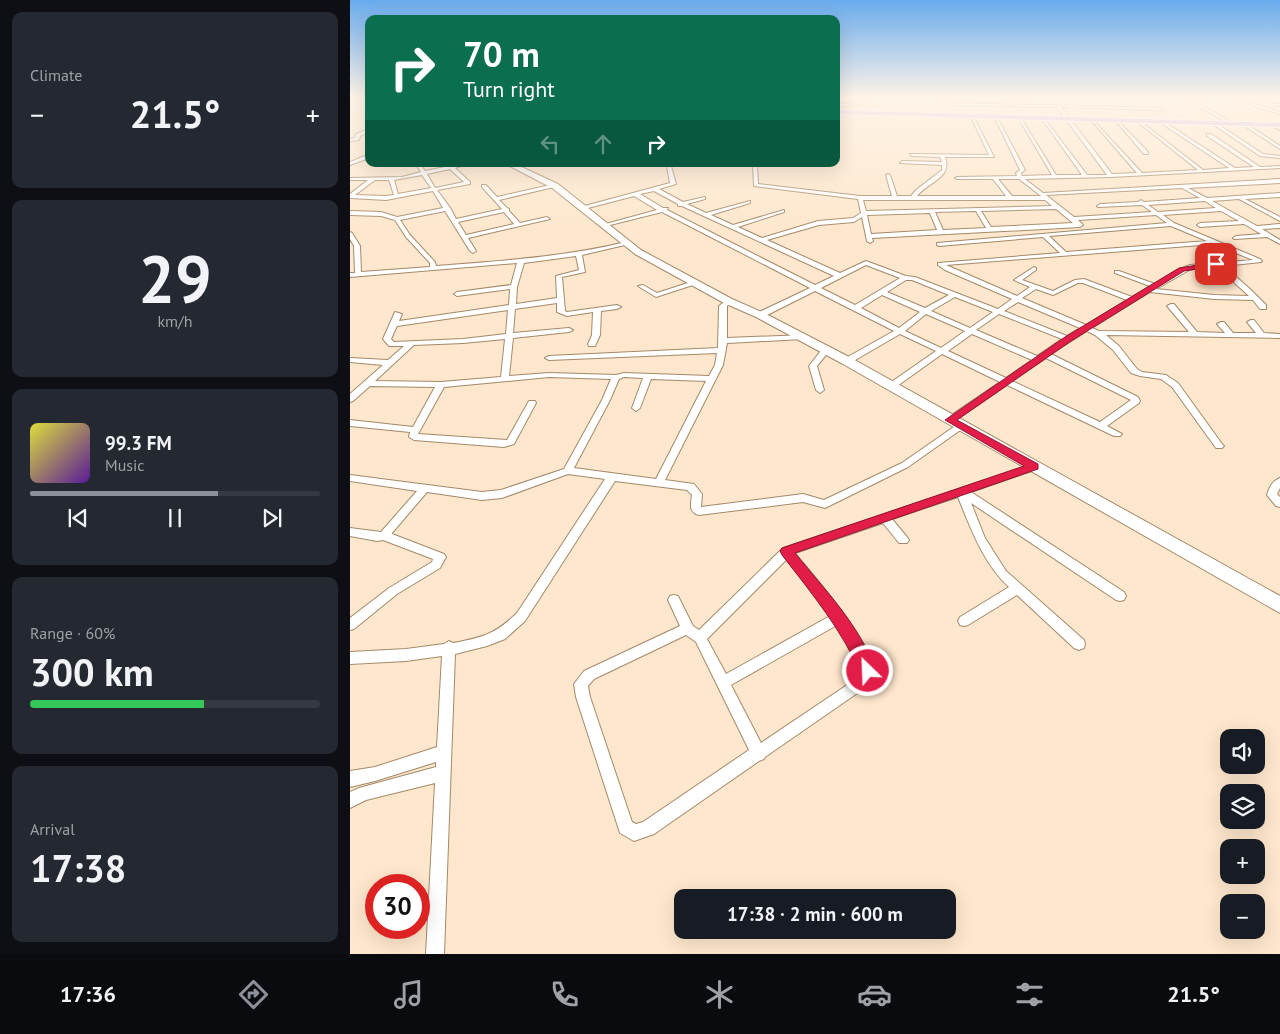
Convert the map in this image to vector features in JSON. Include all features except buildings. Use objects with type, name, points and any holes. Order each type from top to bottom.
[{"type":"main road","points":[[516,167],[555,186],[584,207],[626,244],[694,283],[847,361],[890,387],[1280,605]]},
{"type":"street","points":[[912,155],[992,156],[985,143]]},
{"type":"street","points":[[1008,143],[1023,170],[1018,173],[1020,177],[1089,232]]},
{"type":"street","points":[[1035,143],[1055,177]]},
{"type":"street","points":[[1061,143],[1084,176]]},
{"type":"street","points":[[350,478],[470,495],[494,496],[568,471],[690,487],[697,494],[696,509],[699,511],[803,498],[825,504],[905,465],[1006,381],[1068,339],[1182,270],[1216,264],[1259,261],[1172,224],[1156,214],[1108,176],[1083,143]]},
{"type":"street","points":[[1111,143],[1140,174]]},
{"type":"street","points":[[1136,143],[1146,153]]},
{"type":"street","points":[[1166,143],[1201,170]]},
{"type":"street","points":[[1193,143],[1233,169]]},
{"type":"street","points":[[1221,143],[1259,168]]},
{"type":"street","points":[[1244,143],[1280,165]]},
{"type":"street","points":[[912,199],[918,191],[944,171],[945,164],[942,156]]},
{"type":"street","points":[[1265,156],[1280,157]]},
{"type":"street","points":[[351,163],[365,158]]},
{"type":"street","points":[[902,162],[945,164]]},
{"type":"street","points":[[957,178],[1108,176],[1259,168],[1280,165]]},
{"type":"street","points":[[420,167],[473,251]]},
{"type":"street","points":[[350,179],[373,179],[391,179],[452,167],[468,183],[386,198],[350,196],[373,179]]},
{"type":"street","points":[[584,207],[673,184],[669,167]]},
{"type":"street","points":[[755,167],[756,185],[860,198],[1012,199],[1183,186],[1280,181]]},
{"type":"street","points":[[1160,172],[1205,200],[1280,242]]},
{"type":"street","points":[[888,175],[896,198]]},
{"type":"street","points":[[995,178],[1012,199]]},
{"type":"street","points":[[391,179],[396,195],[399,196]]},
{"type":"street","points":[[484,186],[507,210],[518,225]]},
{"type":"street","points":[[497,199],[555,186]]},
{"type":"street","points":[[655,189],[705,215],[840,276]]},
{"type":"street","points":[[635,194],[662,210],[900,331],[1117,434]]},
{"type":"street","points":[[1272,196],[1280,200]]},
{"type":"street","points":[[1100,206],[1280,196]]},
{"type":"street","points":[[604,226],[703,198]]},
{"type":"street","points":[[860,198],[869,238],[940,231],[990,230],[1156,214],[1223,210]]},
{"type":"street","points":[[1241,198],[1280,219]]},
{"type":"street","points":[[705,215],[748,202]]},
{"type":"street","points":[[762,240],[818,223],[854,220],[864,213],[1058,207]]},
{"type":"street","points":[[350,213],[381,214],[397,219],[448,210]]},
{"type":"street","points":[[455,221],[507,210]]},
{"type":"street","points":[[978,210],[990,230]]},
{"type":"street","points":[[732,227],[782,211]]},
{"type":"street","points":[[932,211],[940,231]]},
{"type":"street","points":[[397,219],[408,236],[433,263],[433,268]]},
{"type":"street","points":[[465,237],[547,219]]},
{"type":"street","points":[[1200,225],[1244,222]]},
{"type":"street","points":[[939,244],[1172,224]]},
{"type":"street","points":[[1256,228],[1280,226]]},
{"type":"street","points":[[1044,235],[1065,254]]},
{"type":"street","points":[[1236,238],[1267,235]]},
{"type":"street","points":[[351,236],[358,252],[358,274]]},
{"type":"street","points":[[1215,242],[940,264],[946,269],[1098,333],[1280,336]]},
{"type":"street","points":[[350,275],[521,261],[579,254],[626,244]]},
{"type":"street","points":[[579,254],[583,271],[559,276],[560,312],[563,314],[617,307]]},
{"type":"street","points":[[504,379],[514,287],[521,261]]},
{"type":"street","points":[[760,315],[866,263],[956,294],[1068,339]]},
{"type":"street","points":[[1216,264],[1263,307]]},
{"type":"street","points":[[1034,269],[1016,280],[1056,293],[1077,281],[1084,281],[1132,300]]},
{"type":"street","points":[[1117,272],[1152,288],[1214,297],[1255,298]]},
{"type":"street","points":[[856,308],[884,293],[905,278]]},
{"type":"street","points":[[641,286],[656,295],[694,283]]},
{"type":"street","points":[[457,294],[514,287]]},
{"type":"street","points":[[890,387],[1034,287]]},
{"type":"street","points":[[884,293],[926,312],[1042,358],[1135,399],[1136,401],[1101,426]]},
{"type":"street","points":[[847,361],[900,331],[926,312],[956,294]]},
{"type":"street","points":[[393,324],[560,300]]},
{"type":"street","points":[[659,482],[719,365],[722,346],[723,306],[728,302]]},
{"type":"street","points":[[1170,306],[1195,335]]},
{"type":"street","points":[[592,344],[596,335],[597,310]]},
{"type":"street","points":[[398,314],[388,342],[412,343],[569,330]]},
{"type":"street","points":[[1251,322],[1261,335]]},
{"type":"street","points":[[1222,324],[1231,335]]},
{"type":"street","points":[[1098,333],[1116,348],[1134,371],[1140,374],[1164,377],[1175,385],[1219,446]]},
{"type":"street","points":[[549,358],[722,346],[802,337]]},
{"type":"street","points":[[350,399],[412,343]]},
{"type":"street","points":[[820,390],[813,366],[817,358],[826,350]]},
{"type":"street","points":[[350,360],[390,363]]},
{"type":"street","points":[[368,383],[441,384],[549,375],[712,379]]},
{"type":"street","points":[[636,408],[648,376]]},
{"type":"street","points":[[568,471],[606,400],[616,377]]},
{"type":"street","points":[[441,384],[412,436],[504,444],[511,442],[514,438],[532,403]]},
{"type":"street","points":[[350,389],[360,390]]},
{"type":"street","points":[[350,423],[416,430]]},
{"type":"street","points":[[700,638],[786,551],[1034,467]]},
{"type":"street","points":[[350,658],[384,658],[450,648],[482,642],[502,634],[521,617],[612,477]]},
{"type":"street","points":[[1280,482],[1274,488],[1272,495],[1280,504]]},
{"type":"street","points":[[386,535],[386,532],[424,489]]},
{"type":"street","points":[[961,491],[980,539],[1002,574],[1016,589],[1079,644]]},
{"type":"street","points":[[961,491],[1120,596]]},
{"type":"street","points":[[885,518],[903,540]]},
{"type":"street","points":[[350,532],[377,536],[386,535],[393,540],[440,557],[436,565],[393,591],[350,625]]},
{"type":"street","points":[[688,628],[589,675],[580,684],[626,827],[634,833],[648,828],[864,681],[868,671],[864,660],[839,618],[786,551]]},
{"type":"street","points":[[964,621],[1016,589]]},
{"type":"street","points":[[674,600],[688,628],[700,638],[759,754]]},
{"type":"street","points":[[723,683],[839,618]]},
{"type":"street","points":[[435,954],[450,648]]},
{"type":"street","points":[[350,779],[375,774],[445,752]]},
{"type":"street","points":[[350,800],[364,793],[444,773]]},
{"type":"route","points":[[868,671],[864,660],[839,618],[786,551],[1034,467],[950,420],[1068,339],[1182,270],[1190,267],[1216,264]]}]
